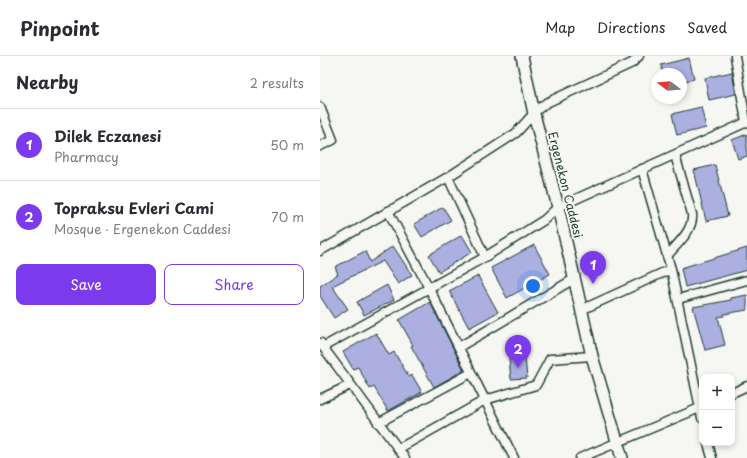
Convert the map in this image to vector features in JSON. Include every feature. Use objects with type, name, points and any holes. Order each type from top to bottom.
[{"type":"street","name":"Ergenekon Caddesi","points":[[522,56],[534,114],[558,207],[592,356],[622,458]]},
{"type":"street","points":[[320,251],[448,177],[516,133],[546,103],[632,63],[639,56]]},
{"type":"street","points":[[405,458],[321,344],[485,257],[544,220],[558,207],[747,122],[735,56]]},
{"type":"street","points":[[320,107],[333,140],[320,146]]},
{"type":"street","points":[[667,256],[690,227],[692,221],[692,214],[675,154]]},
{"type":"street","points":[[642,169],[671,269],[699,398]]},
{"type":"street","points":[[448,177],[485,257]]},
{"type":"street","points":[[388,211],[429,288],[514,458]]},
{"type":"street","points":[[581,310],[671,269]]},
{"type":"street","points":[[459,347],[574,279]]},
{"type":"street","points":[[678,299],[747,280]]},
{"type":"street","points":[[398,449],[485,400],[536,385],[550,360],[592,356]]},
{"type":"street","points":[[378,423],[471,373]]},
{"type":"street","points":[[320,399],[350,385]]},
{"type":"street","points":[[735,392],[747,386]]},
{"type":"street","points":[[580,458],[699,408]]},
{"type":"street","points":[[709,446],[712,458]]},
{"type":"building","points":[[689,58],[694,79],[687,81],[687,68],[662,68],[661,65]]},
{"type":"building","points":[[732,72],[736,94],[709,100],[705,78]]},
{"type":"building","points":[[701,107],[706,128],[677,135],[672,114]]},
{"type":"building","points":[[747,134],[747,156],[738,159],[732,140]]},
{"type":"building","points":[[715,165],[728,216],[706,221],[694,170]]},
{"type":"building","points":[[443,207],[451,220],[422,237],[414,224]]},
{"type":"building","points":[[462,235],[472,252],[439,272],[429,255]]},
{"type":"building","points":[[534,245],[550,274],[507,298],[491,268]]},
{"type":"building","points":[[393,246],[412,275],[398,284],[383,261],[332,286],[348,309],[334,318],[320,296],[320,286],[338,274],[335,267],[365,251],[370,262]]},
{"type":"building","points":[[747,248],[747,270],[685,287],[681,268]]},
{"type":"building","points":[[478,276],[498,312],[469,328],[449,291]]},
{"type":"building","points":[[387,285],[394,300],[364,315],[357,302]]},
{"type":"building","points":[[747,295],[747,310],[724,314],[724,316],[718,317],[725,345],[705,350],[693,307],[731,300],[731,298]]},
{"type":"building","points":[[430,302],[464,370],[434,387],[411,346],[413,345],[399,320]]},
{"type":"building","points":[[376,333],[389,355],[394,352],[409,377],[412,375],[422,392],[388,411],[374,387],[370,389],[358,367],[353,369],[343,352]]},
{"type":"building","points":[[525,357],[527,378],[511,379],[509,359]]},
{"type":"place","name":"Dilek Eczanesi","points":[[593,284]]},
{"type":"place","name":"Topraksu Evleri Cami","points":[[518,368]]}]
